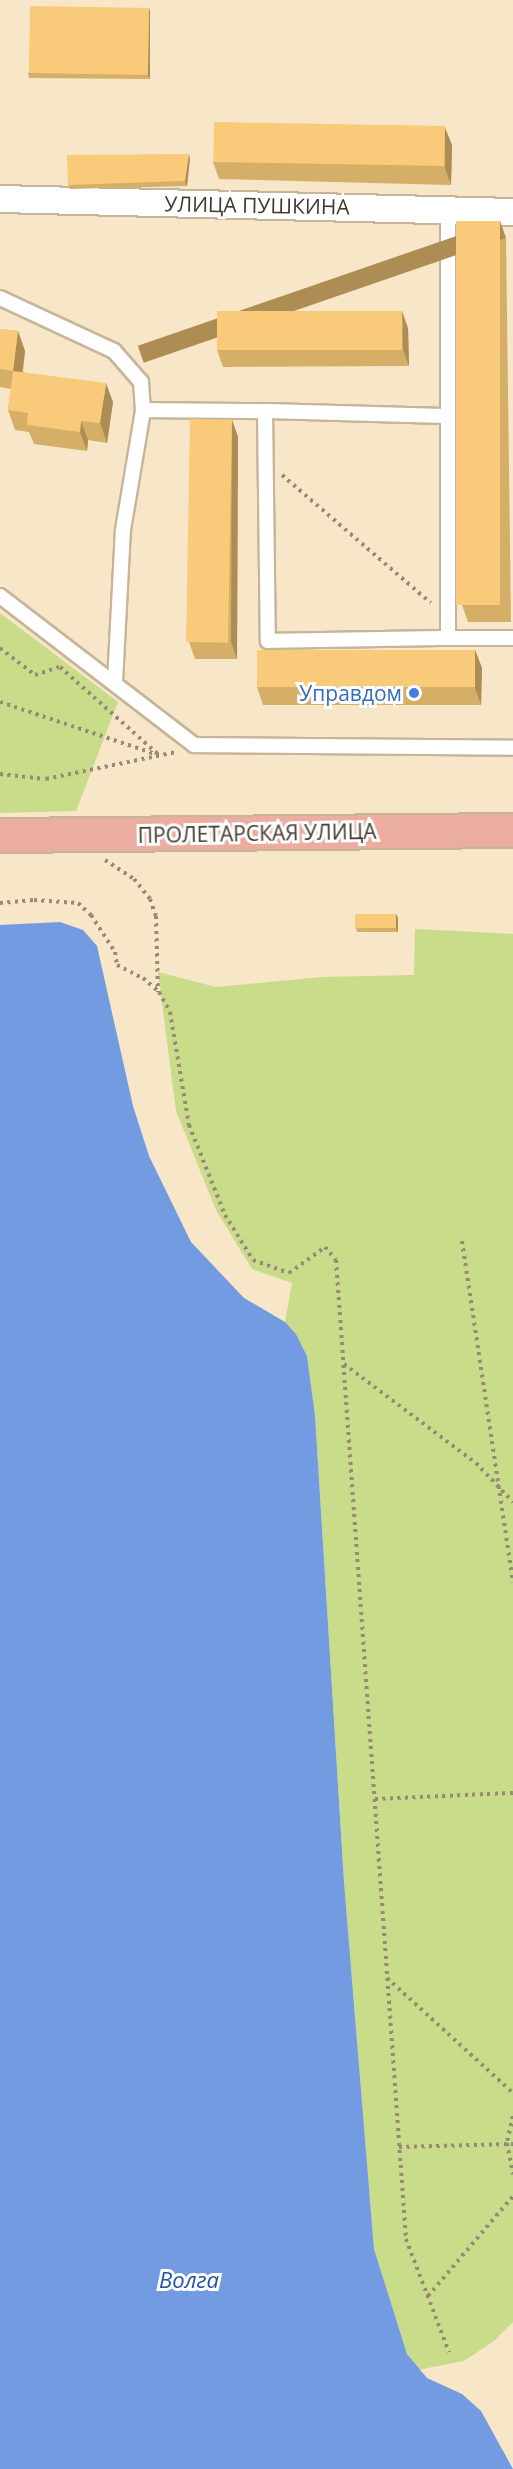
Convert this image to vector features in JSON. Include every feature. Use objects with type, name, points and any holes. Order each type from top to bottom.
[{"type":"main road","name":"ПРОЛЕТАРСКАЯ УЛИЦА","points":[[0,835],[513,830]]},
{"type":"street","name":"УЛИЦА ПУШКИНА","points":[[0,199],[513,212]]},
{"type":"lane","points":[[448,209],[448,638]]},
{"type":"lane","points":[[0,298],[114,351],[141,382],[143,410],[123,530],[115,682]]},
{"type":"lane","points":[[143,410],[447,416]]},
{"type":"lane","points":[[265,411],[268,641],[513,638]]},
{"type":"lane","points":[[0,596],[115,682],[194,745],[513,748]]},
{"type":"path","points":[[266,461],[448,617]]},
{"type":"path","points":[[0,648],[35,675],[60,668],[161,757]]},
{"type":"path","points":[[0,702],[161,757]]},
{"type":"path","points":[[0,774],[45,779],[161,757]]},
{"type":"path","points":[[103,857],[107,863],[134,879],[150,899],[156,916],[159,992]]},
{"type":"path","points":[[0,903],[34,900],[78,903],[91,915],[115,952],[117,965],[143,978],[159,992],[170,1012],[189,1125],[225,1215],[253,1260],[289,1273],[324,1246],[336,1260],[406,2239],[448,2352]]},
{"type":"path","points":[[462,1241],[513,1582]]},
{"type":"path","points":[[344,1364],[476,1463],[513,1502]]},
{"type":"path","points":[[375,1799],[513,1793]]},
{"type":"path","points":[[387,1978],[513,2092]]},
{"type":"path","points":[[513,2116],[507,2144],[513,2174]]},
{"type":"path","points":[[399,2147],[513,2144]]},
{"type":"path","points":[[428,2296],[513,2196]]},
{"type":"green space","points":[[0,613],[118,702],[76,811],[0,813]]},
{"type":"green space","points":[[415,929],[513,934],[513,2322],[494,2341],[464,2361],[417,2370],[407,2354],[374,2249],[344,1882],[315,1415],[307,1356],[296,1334],[285,1322],[292,1283],[252,1269],[216,1210],[176,1111],[158,972],[216,987],[322,977],[414,975]]},
{"type":"water","name":"Волга","points":[[60,922],[83,930],[97,946],[133,1106],[149,1156],[191,1242],[244,1298],[285,1322],[296,1334],[307,1356],[315,1415],[344,1882],[374,2249],[407,2354],[427,2378],[462,2394],[481,2411],[513,2469],[0,2469],[0,925]]},
{"type":"building","points":[[30,6],[149,8],[148,75],[29,73]]},
{"type":"building","points":[[214,122],[445,126],[444,166],[213,162]]},
{"type":"building","points":[[189,154],[185,181],[68,185],[67,155]]},
{"type":"building","points":[[456,221],[500,221],[500,605],[456,605]]},
{"type":"building","points":[[217,311],[402,311],[402,350],[217,350]]},
{"type":"building","points":[[0,329],[18,331],[13,371],[0,369]]},
{"type":"building","points":[[13,371],[106,383],[100,423],[81,421],[80,432],[27,425],[28,413],[8,410]]},
{"type":"building","points":[[190,419],[232,420],[228,643],[186,642]]},
{"type":"building","points":[[257,650],[475,650],[475,687],[257,687]]},
{"type":"building","points":[[355,914],[396,914],[396,928],[355,928]]},
{"type":"place","name":"Управдом","points":[[414,693]]}]
